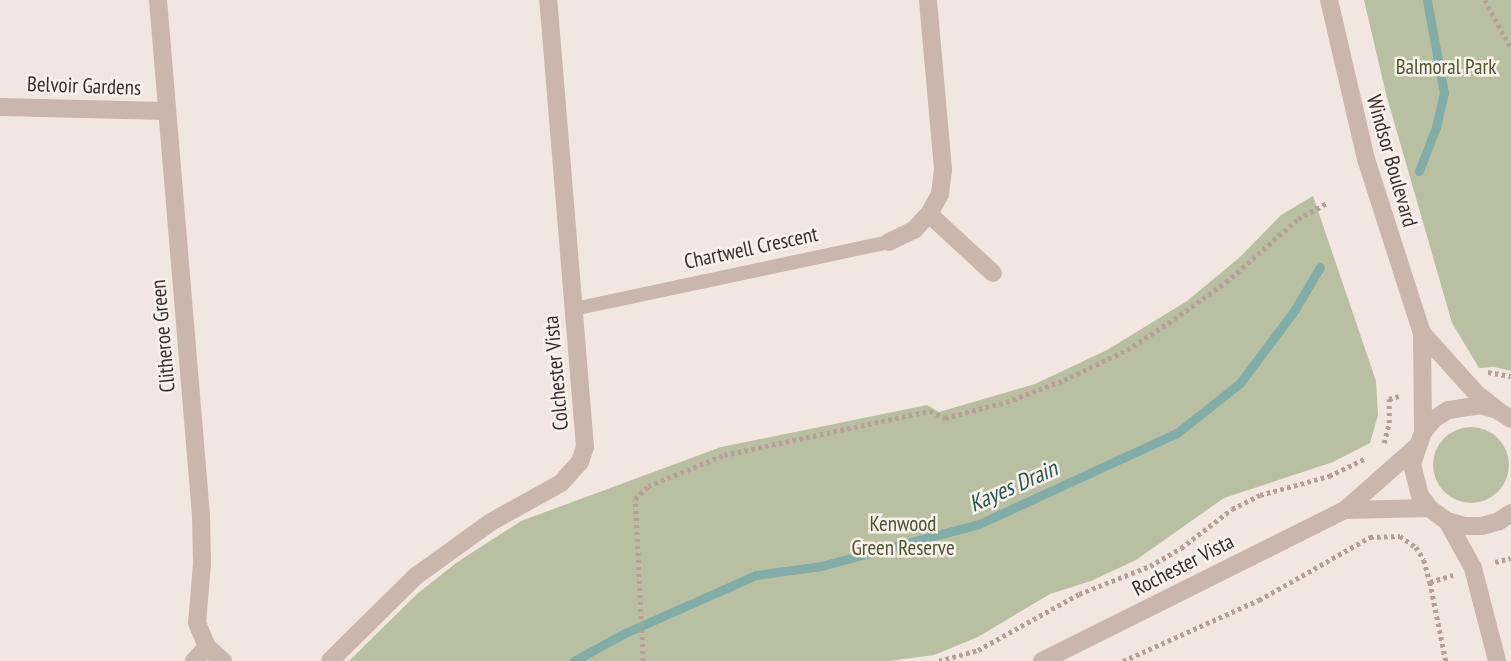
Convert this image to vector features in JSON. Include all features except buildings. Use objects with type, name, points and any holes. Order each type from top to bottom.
[{"type":"street","name":"Clitheroe Green","points":[[158,0],[201,515],[202,564],[197,623],[207,647]]},
{"type":"street","name":"Colchester Vista","points":[[330,661],[416,576],[492,522],[561,483],[580,462],[585,447],[548,0]]},
{"type":"street","points":[[928,0],[943,169],[940,194],[929,214],[993,272]]},
{"type":"street","name":"Windsor Boulevard","points":[[1329,0],[1366,159],[1422,333],[1423,432]]},
{"type":"street","name":"Belvoir Gardens","points":[[0,107],[166,111]]},
{"type":"street","name":"Chartwell Crescent","points":[[888,242],[914,230],[929,214]]},
{"type":"street","name":"Windsor Boulevard","points":[[1422,333],[1477,394],[1507,416]]},
{"type":"street","points":[[1507,416],[1464,405],[1441,414],[1423,432],[1415,448],[1413,480],[1429,508],[1447,521],[1465,526],[1482,526],[1499,521],[1511,513]]},
{"type":"street","name":"Rochester Vista","points":[[1042,661],[1345,510],[1415,448]]},
{"type":"street","name":"Rochester Vista","points":[[1345,510],[1429,508]]},
{"type":"street","points":[[1447,521],[1474,568],[1497,661]]},
{"type":"street","points":[[194,661],[207,647],[223,661]]},
{"type":"lane","name":"Chartwell Crescent","points":[[574,309],[888,242]]},
{"type":"path","points":[[1485,0],[1511,48]]},
{"type":"path","points":[[643,661],[635,499],[649,486],[724,455],[930,411],[945,418],[1006,402],[1064,380],[1127,350],[1174,319],[1226,282],[1298,219],[1327,202]]},
{"type":"path","points":[[939,661],[978,650],[1079,594],[1150,566],[1181,548],[1232,509],[1260,495],[1329,476],[1375,454]]},
{"type":"path","points":[[1123,661],[1259,600],[1370,537],[1400,536]]},
{"type":"path","points":[[1430,582],[1446,661]]},
{"type":"green space","name":"Balmoral Park","points":[[1364,0],[1511,0],[1511,371],[1494,367],[1479,368],[1452,323],[1386,94]]},
{"type":"green space","name":"Kenwood Green Reserve","points":[[1313,196],[1376,381],[1378,415],[1370,443],[1333,462],[1224,498],[1136,560],[1091,581],[1050,594],[978,637],[934,655],[889,661],[349,661],[417,594],[456,563],[521,521],[721,447],[927,405],[939,412],[1035,384],[1107,350],[1187,301],[1240,257],[1281,215]]},
{"type":"green space","points":[[1471,427],[1485,430],[1498,438],[1506,451],[1509,465],[1506,479],[1498,492],[1485,500],[1471,503],[1457,500],[1444,492],[1436,479],[1433,465],[1436,451],[1444,438],[1457,430]]},
{"type":"waterway","name":"Kayes Drain","points":[[1419,171],[1436,127],[1444,93],[1427,0]]},
{"type":"waterway","name":"Kayes Drain","points":[[574,661],[625,633],[756,575],[821,566],[979,524],[1177,433],[1240,383],[1294,311],[1320,267]]}]
